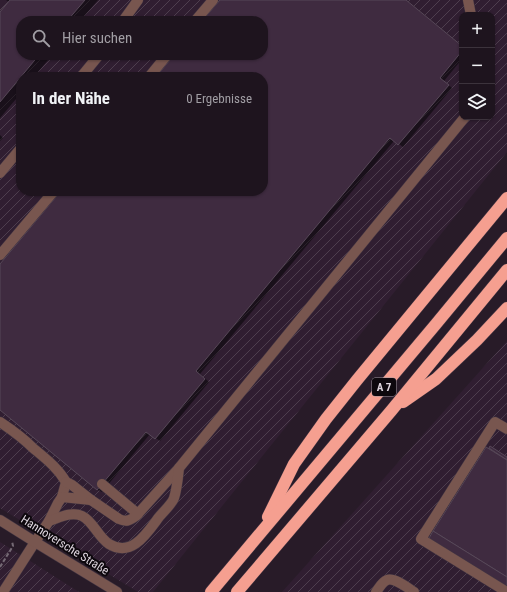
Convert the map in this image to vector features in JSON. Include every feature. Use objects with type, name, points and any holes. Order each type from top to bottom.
[{"type":"highway","points":[[260,535],[294,464],[326,419],[507,198]]},
{"type":"highway","name":"A 7","points":[[211,592],[507,238]]},
{"type":"highway","name":"A 7","points":[[237,592],[507,270]]},
{"type":"highway","points":[[391,410],[436,379],[477,340],[507,308]]},
{"type":"street","points":[[127,16],[138,0]]},
{"type":"street","points":[[199,16],[213,0]]},
{"type":"street","points":[[468,0],[470,12]]},
{"type":"street","points":[[85,72],[95,60]]},
{"type":"street","points":[[152,72],[163,60]]},
{"type":"street","points":[[0,422],[19,435],[50,461],[63,476],[66,482],[124,521],[131,520],[179,468],[464,120]]},
{"type":"street","points":[[0,174],[16,154]]},
{"type":"street","points":[[0,256],[50,196]]},
{"type":"street","points":[[507,429],[495,422],[421,539],[507,592]]},
{"type":"street","points":[[49,521],[72,514],[80,515],[86,519],[102,539],[108,544],[123,548],[136,544],[174,499],[179,468]]},
{"type":"street","points":[[3,592],[49,521],[60,500],[66,482]]},
{"type":"street","points":[[102,484],[138,514]]},
{"type":"street","points":[[60,500],[91,500]]},
{"type":"street","name":"Hannoversche Straße","points":[[0,520],[116,592]]},
{"type":"street","points":[[376,592],[383,582],[388,579],[393,580],[414,592]]},
{"type":"path","points":[[0,567],[13,546],[12,541]]},
{"type":"shaded area","points":[[0,0],[507,0],[507,152],[153,592],[138,592],[0,508]]},
{"type":"shaded area","points":[[507,341],[507,592],[282,592]]},
{"type":"shaded area","points":[[0,542],[8,547],[79,592],[0,592]]},
{"type":"building","points":[[10,0],[85,0],[71,16],[16,16],[16,60],[35,60],[25,72],[16,72],[16,83],[0,102],[0,12]]},
{"type":"building","points":[[220,0],[406,0],[459,44],[459,55],[440,78],[449,85],[398,145],[390,138],[388,140],[196,371],[205,379],[155,439],[146,432],[97,490],[0,410],[0,264],[57,196],[268,196],[268,72],[160,72],[170,60],[268,60],[268,16],[206,16]]},
{"type":"building","points":[[490,446],[507,457],[507,460],[489,448]]},
{"type":"building","points":[[486,447],[507,460],[507,577],[433,531]]},
{"type":"building","points":[[433,531],[507,577],[507,589],[428,540]]}]
